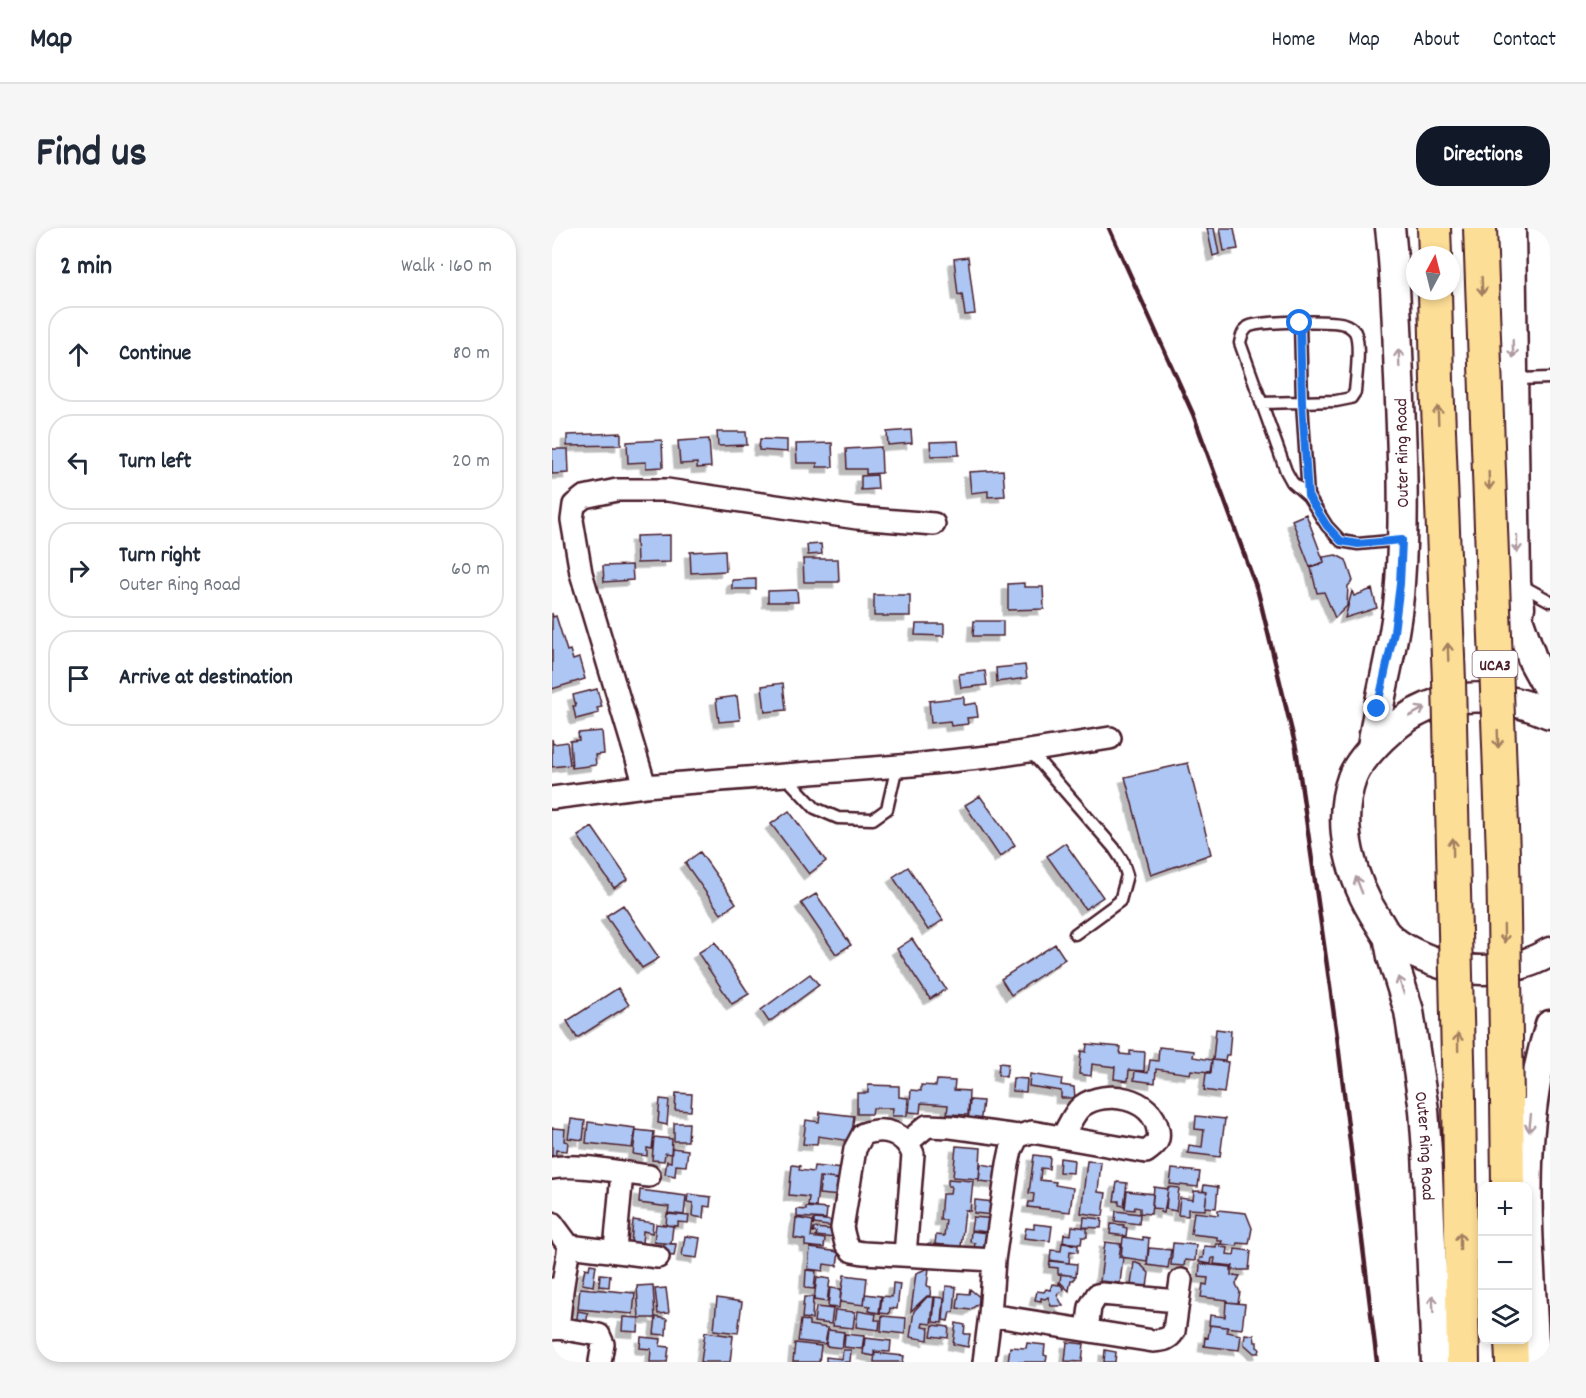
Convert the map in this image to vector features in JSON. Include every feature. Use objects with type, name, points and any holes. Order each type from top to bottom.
[{"type":"main road","name":"Outer Ring Road","points":[[1372,748],[1377,709],[1394,632],[1400,584],[1402,540],[1402,438],[1395,268],[1390,228]]},
{"type":"main road","points":[[1434,228],[1435,246]]},
{"type":"main road","name":"UCA3","points":[[1480,228],[1503,854],[1508,1182]]},
{"type":"main road","name":"UCA3","points":[[1511,228],[1516,583],[1520,607],[1518,618],[1533,661],[1550,692]]},
{"type":"main road","name":"Outer Ring Road","points":[[1436,300],[1451,761],[1463,1362]]},
{"type":"main road","name":"Outer Ring Road","points":[[1550,714],[1531,706],[1497,697],[1462,698],[1427,706],[1397,724],[1372,748],[1352,777],[1346,809],[1346,841],[1365,902],[1388,936],[1423,959],[1464,970],[1506,969],[1550,952]]},
{"type":"main road","name":"Outer Ring Road","points":[[1388,936],[1392,957],[1409,1011],[1424,1110],[1436,1362]]},
{"type":"main road","points":[[1535,1362],[1528,1134],[1535,1083],[1550,1025]]},
{"type":"main road","points":[[1511,1344],[1512,1362]]},
{"type":"street","points":[[645,786],[581,573],[572,520],[574,505],[584,497],[617,490],[667,490],[857,518],[934,524]]},
{"type":"street","points":[[552,798],[645,786],[897,766],[1030,751],[1110,738]]},
{"type":"street","points":[[908,1142],[927,1126],[1018,1136],[1032,1132],[1062,1137]]},
{"type":"street","points":[[906,1256],[913,1154],[908,1142],[896,1134],[875,1130],[863,1134],[855,1149],[842,1228],[846,1244],[852,1251],[906,1256],[994,1260]]},
{"type":"street","points":[[984,1362],[994,1260],[1011,1150],[1018,1136]]},
{"type":"street","points":[[552,1168],[576,1167],[649,1176]]},
{"type":"street","points":[[615,1250],[622,1173]]},
{"type":"street","points":[[552,1223],[569,1246],[658,1257]]},
{"type":"street","points":[[569,1246],[557,1290],[555,1329],[599,1335],[603,1344],[600,1362]]},
{"type":"street","points":[[990,1315],[1153,1341],[1170,1338],[1174,1331],[1181,1280]]},
{"type":"street","points":[[1087,1330],[1090,1307],[1097,1295],[1102,1293],[1178,1300]]},
{"type":"lane","points":[[1261,404],[1346,401],[1351,398],[1355,392],[1357,339],[1354,330],[1345,324],[1328,322],[1259,324],[1248,328],[1242,335],[1240,343],[1261,404],[1286,471],[1292,482],[1308,496],[1327,526],[1341,541],[1358,544],[1402,540]]},
{"type":"lane","points":[[1300,323],[1308,496]]},
{"type":"lane","points":[[1514,380],[1550,378]]},
{"type":"lane","points":[[1516,583],[1550,601]]},
{"type":"lane","points":[[1030,751],[1114,848],[1122,860],[1127,875],[1120,901],[1075,933]]},
{"type":"lane","points":[[784,775],[815,808],[838,818],[873,819],[887,809],[897,766]]},
{"type":"building","points":[[1207,228],[1214,228],[1219,254],[1213,256]]},
{"type":"building","points":[[1220,228],[1234,228],[1238,249],[1224,251]]},
{"type":"building","points":[[968,257],[975,314],[965,315],[962,294],[958,295],[954,259]]},
{"type":"building","points":[[911,430],[912,443],[888,445],[887,432]]},
{"type":"building","points":[[717,432],[746,432],[747,445],[718,446]]},
{"type":"building","points":[[621,433],[621,445],[567,446],[567,435]]},
{"type":"building","points":[[709,439],[711,467],[697,468],[697,463],[680,464],[678,441]]},
{"type":"building","points":[[760,439],[787,440],[787,452],[759,450]]},
{"type":"building","points":[[662,440],[663,467],[646,468],[646,462],[628,463],[627,442]]},
{"type":"building","points":[[958,441],[959,455],[931,456],[930,442]]},
{"type":"building","points":[[832,443],[833,467],[817,467],[817,463],[797,463],[796,444]]},
{"type":"building","points":[[881,447],[882,473],[866,474],[866,469],[847,469],[846,449]]},
{"type":"building","points":[[552,449],[568,449],[569,473],[552,474]]},
{"type":"building","points":[[1003,470],[1005,496],[988,497],[988,491],[971,493],[969,472]]},
{"type":"building","points":[[877,475],[878,489],[861,490],[861,476]]},
{"type":"building","points":[[1306,514],[1324,562],[1310,567],[1292,520]]},
{"type":"building","points":[[670,535],[670,562],[637,563],[636,536]]},
{"type":"building","points":[[821,544],[822,554],[808,555],[807,545]]},
{"type":"building","points":[[725,550],[726,571],[691,573],[690,552]]},
{"type":"building","points":[[1336,555],[1346,560],[1353,581],[1348,586],[1347,606],[1335,618],[1324,592],[1317,593],[1311,568],[1324,562],[1323,557]]},
{"type":"building","points":[[803,559],[838,559],[839,582],[804,582]]},
{"type":"building","points":[[632,565],[633,580],[604,582],[603,566]]},
{"type":"building","points":[[756,579],[756,589],[732,589],[732,580]]},
{"type":"building","points":[[1024,583],[1024,587],[1043,587],[1044,609],[1008,610],[1008,584]]},
{"type":"building","points":[[1372,589],[1377,608],[1345,618],[1352,591],[1354,596]]},
{"type":"building","points":[[797,590],[798,602],[768,602],[768,591]]},
{"type":"building","points":[[874,595],[910,595],[910,616],[874,616]]},
{"type":"building","points":[[552,613],[553,617],[556,616],[567,651],[570,650],[573,660],[579,658],[585,679],[552,689]]},
{"type":"building","points":[[974,621],[1003,621],[1003,636],[973,636]]},
{"type":"building","points":[[916,624],[944,624],[944,636],[915,635]]},
{"type":"building","points":[[1025,665],[1027,678],[997,682],[996,668]]},
{"type":"building","points":[[985,671],[987,685],[961,688],[959,674]]},
{"type":"building","points":[[783,683],[786,710],[765,712],[762,686]]},
{"type":"building","points":[[597,689],[602,707],[597,708],[599,713],[576,719],[573,695]]},
{"type":"building","points":[[737,696],[740,720],[719,722],[716,699]]},
{"type":"building","points":[[964,697],[964,705],[976,703],[978,717],[967,718],[968,724],[951,726],[950,721],[931,723],[929,701]]},
{"type":"building","points":[[602,731],[604,754],[595,755],[596,765],[572,768],[570,741],[579,740],[578,733]]},
{"type":"building","points":[[552,739],[553,744],[567,742],[570,765],[552,767]]},
{"type":"building","points":[[1188,763],[1211,854],[1151,875],[1125,777]]},
{"type":"building","points":[[980,796],[1015,845],[1000,857],[965,805]]},
{"type":"building","points":[[789,811],[826,861],[809,874],[771,824]]},
{"type":"building","points":[[592,827],[628,879],[614,888],[578,836]]},
{"type":"building","points":[[1065,843],[1103,897],[1085,909],[1047,856]]},
{"type":"building","points":[[700,852],[736,903],[721,914],[685,863]]},
{"type":"building","points":[[908,867],[943,920],[928,930],[893,877]]},
{"type":"building","points":[[816,894],[851,945],[836,954],[801,903]]},
{"type":"building","points":[[623,905],[659,958],[642,968],[606,916]]},
{"type":"building","points":[[912,939],[946,989],[930,999],[897,949]]},
{"type":"building","points":[[715,942],[749,994],[732,1004],[698,953]]},
{"type":"building","points":[[1055,944],[1065,959],[1011,995],[1001,979]]},
{"type":"building","points":[[810,974],[819,985],[769,1022],[761,1010]]},
{"type":"building","points":[[618,988],[629,1005],[577,1038],[567,1021]]},
{"type":"building","points":[[1216,1029],[1231,1031],[1229,1055],[1226,1055],[1225,1061],[1213,1060]]},
{"type":"building","points":[[1087,1044],[1121,1047],[1120,1054],[1130,1055],[1130,1051],[1145,1052],[1144,1071],[1129,1070],[1128,1081],[1114,1079],[1115,1067],[1092,1064],[1091,1076],[1079,1074],[1081,1051],[1086,1052]]},
{"type":"building","points":[[1159,1047],[1194,1051],[1193,1057],[1212,1060],[1210,1072],[1191,1070],[1190,1074],[1156,1069],[1155,1083],[1134,1080],[1135,1071],[1148,1073],[1150,1060],[1158,1061]]},
{"type":"building","points":[[1212,1060],[1228,1062],[1224,1093],[1204,1090],[1206,1073],[1211,1073]]},
{"type":"building","points":[[999,1063],[1008,1064],[1006,1077],[998,1075]]},
{"type":"building","points":[[1030,1074],[1062,1079],[1061,1085],[1074,1087],[1075,1098],[1061,1098],[1061,1091],[1029,1086]]},
{"type":"building","points":[[1013,1078],[1027,1079],[1026,1092],[1012,1091]]},
{"type":"building","points":[[937,1080],[955,1081],[954,1090],[969,1091],[968,1115],[947,1114],[948,1105],[921,1103],[920,1113],[909,1112],[911,1090],[921,1091],[921,1085],[936,1086]]},
{"type":"building","points":[[868,1085],[899,1086],[899,1097],[908,1098],[907,1116],[892,1116],[893,1108],[873,1108],[872,1114],[857,1114],[857,1093],[868,1093]]},
{"type":"building","points":[[676,1093],[692,1094],[691,1111],[675,1110]]},
{"type":"building","points":[[660,1099],[669,1100],[667,1125],[658,1123]]},
{"type":"building","points":[[970,1100],[983,1101],[980,1125],[968,1123]]},
{"type":"building","points":[[820,1112],[854,1116],[851,1141],[818,1136],[817,1145],[803,1144],[806,1120],[819,1122]]},
{"type":"building","points":[[1196,1116],[1225,1119],[1220,1157],[1188,1153],[1189,1145],[1202,1147],[1204,1130],[1195,1129]]},
{"type":"building","points":[[571,1119],[585,1121],[583,1140],[568,1138]]},
{"type":"building","points":[[588,1122],[635,1128],[632,1148],[586,1143]]},
{"type":"building","points":[[674,1123],[689,1123],[688,1141],[674,1141]]},
{"type":"building","points":[[552,1128],[565,1129],[564,1141],[568,1142],[567,1151],[556,1150],[555,1162],[552,1162]]},
{"type":"building","points":[[636,1130],[654,1132],[652,1149],[647,1148],[647,1156],[633,1154]]},
{"type":"building","points":[[654,1137],[672,1139],[671,1154],[665,1153],[664,1161],[652,1160]]},
{"type":"building","points":[[956,1146],[981,1148],[979,1179],[953,1177]]},
{"type":"building","points":[[672,1148],[688,1150],[686,1166],[676,1165],[675,1176],[665,1174],[667,1161],[671,1162]]},
{"type":"building","points":[[1034,1155],[1050,1157],[1049,1169],[1041,1168],[1040,1180],[1056,1182],[1055,1185],[1073,1188],[1070,1212],[1028,1207],[1029,1202],[1033,1202],[1034,1194],[1029,1193]]},
{"type":"building","points":[[1060,1158],[1074,1160],[1073,1173],[1059,1172]]},
{"type":"building","points":[[1087,1161],[1101,1162],[1098,1192],[1106,1193],[1103,1216],[1081,1213]]},
{"type":"building","points":[[981,1164],[999,1167],[997,1183],[979,1181]]},
{"type":"building","points":[[792,1165],[800,1166],[799,1170],[813,1172],[814,1166],[843,1169],[842,1179],[819,1177],[816,1207],[808,1206],[809,1197],[789,1195]]},
{"type":"building","points":[[1172,1169],[1200,1172],[1198,1187],[1170,1184]]},
{"type":"building","points":[[821,1177],[842,1180],[840,1196],[819,1194]]},
{"type":"building","points":[[948,1179],[973,1181],[970,1211],[965,1210],[961,1247],[935,1244],[936,1235],[944,1236],[946,1220],[940,1220],[942,1194],[950,1194],[951,1186],[948,1186]]},
{"type":"building","points":[[1117,1182],[1127,1183],[1124,1206],[1119,1205],[1119,1201],[1114,1201]]},
{"type":"building","points":[[1204,1185],[1218,1187],[1216,1208],[1205,1207],[1207,1192],[1203,1191]]},
{"type":"building","points":[[1154,1187],[1168,1189],[1164,1213],[1160,1212],[1161,1209],[1152,1208]]},
{"type":"building","points":[[1168,1187],[1179,1188],[1176,1211],[1166,1209]]},
{"type":"building","points":[[640,1190],[686,1196],[684,1215],[668,1213],[669,1207],[639,1203]]},
{"type":"building","points":[[1127,1191],[1153,1194],[1151,1214],[1140,1213],[1140,1208],[1135,1207],[1134,1210],[1125,1209]]},
{"type":"building","points":[[1194,1191],[1207,1192],[1205,1210],[1188,1209],[1188,1216],[1178,1215],[1180,1198],[1193,1200]]},
{"type":"building","points":[[688,1194],[711,1197],[710,1207],[704,1206],[703,1218],[692,1216],[693,1203],[687,1202]]},
{"type":"building","points":[[975,1200],[994,1202],[993,1215],[974,1213]]},
{"type":"building","points":[[806,1207],[827,1209],[826,1219],[797,1217],[797,1209],[806,1210]]},
{"type":"building","points":[[1218,1210],[1246,1213],[1252,1228],[1249,1244],[1238,1243],[1237,1246],[1221,1244],[1222,1241],[1217,1241],[1217,1237],[1191,1234],[1194,1212],[1218,1215]]},
{"type":"building","points":[[1116,1211],[1140,1214],[1139,1224],[1115,1221]]},
{"type":"building","points":[[667,1214],[689,1216],[688,1223],[678,1222],[678,1226],[666,1225]]},
{"type":"building","points":[[973,1217],[996,1219],[995,1233],[971,1230]]},
{"type":"building","points":[[1084,1217],[1102,1219],[1101,1228],[1083,1227]]},
{"type":"building","points":[[796,1218],[813,1221],[811,1237],[825,1239],[824,1248],[805,1246],[805,1240],[794,1238]]},
{"type":"building","points":[[814,1219],[835,1221],[835,1227],[814,1224]]},
{"type":"building","points":[[633,1220],[653,1223],[652,1233],[643,1231],[642,1244],[631,1243]]},
{"type":"building","points":[[656,1224],[673,1226],[671,1244],[654,1242]]},
{"type":"building","points":[[1034,1224],[1052,1226],[1050,1241],[1024,1238],[1026,1228],[1034,1229]]},
{"type":"building","points":[[1111,1224],[1124,1225],[1123,1227],[1127,1228],[1126,1236],[1110,1234]]},
{"type":"building","points":[[1072,1226],[1087,1228],[1087,1237],[1082,1237],[1081,1244],[1063,1242],[1064,1234],[1071,1235]]},
{"type":"building","points":[[814,1228],[836,1230],[835,1238],[816,1236],[817,1233],[813,1232]]},
{"type":"building","points":[[971,1231],[995,1234],[993,1252],[974,1249],[975,1243],[970,1242]]},
{"type":"building","points":[[685,1236],[700,1238],[697,1258],[682,1256]]},
{"type":"building","points":[[1123,1237],[1143,1240],[1143,1237],[1149,1238],[1147,1261],[1121,1257]]},
{"type":"building","points":[[1105,1242],[1121,1244],[1119,1257],[1123,1258],[1120,1283],[1100,1281]]},
{"type":"building","points":[[664,1243],[676,1244],[674,1256],[663,1255]]},
{"type":"building","points":[[1062,1243],[1078,1245],[1078,1252],[1070,1251],[1069,1263],[1050,1260],[1051,1250],[1061,1251]]},
{"type":"building","points":[[1173,1243],[1196,1245],[1195,1261],[1185,1260],[1184,1266],[1171,1265]]},
{"type":"building","points":[[1216,1244],[1228,1248],[1227,1254],[1234,1255],[1235,1249],[1251,1251],[1249,1270],[1232,1270],[1233,1266],[1214,1264],[1215,1258],[1212,1258],[1211,1264],[1199,1262],[1200,1258],[1203,1258],[1204,1246],[1216,1247]]},
{"type":"building","points":[[810,1248],[839,1252],[837,1266],[824,1264],[823,1271],[808,1269]]},
{"type":"building","points":[[1149,1248],[1171,1250],[1168,1268],[1147,1265]]},
{"type":"building","points":[[1050,1261],[1077,1264],[1076,1276],[1058,1274],[1058,1268],[1049,1267]]},
{"type":"building","points":[[1134,1262],[1149,1273],[1147,1287],[1131,1285]]},
{"type":"building","points":[[590,1264],[596,1265],[593,1286],[582,1284],[585,1268],[589,1269]]},
{"type":"building","points":[[1200,1264],[1231,1267],[1231,1275],[1240,1276],[1236,1284],[1240,1292],[1238,1303],[1201,1297],[1203,1284],[1207,1285],[1208,1278],[1199,1277]]},
{"type":"building","points":[[929,1268],[927,1286],[931,1287],[930,1296],[927,1296],[911,1311],[916,1273]]},
{"type":"building","points":[[806,1270],[816,1271],[814,1289],[805,1288]]},
{"type":"building","points":[[600,1274],[610,1275],[609,1287],[599,1286]]},
{"type":"building","points":[[1061,1274],[1075,1276],[1074,1280],[1071,1280],[1069,1291],[1060,1282]]},
{"type":"building","points":[[844,1275],[867,1278],[864,1305],[840,1302]]},
{"type":"building","points":[[817,1277],[830,1279],[827,1302],[814,1300]]},
{"type":"building","points":[[893,1283],[900,1284],[897,1309],[890,1308],[889,1314],[880,1313],[882,1296],[892,1297]]},
{"type":"building","points":[[1059,1283],[1064,1289],[1057,1295],[1063,1306],[1051,1306],[1048,1297],[1041,1298],[1041,1301],[1035,1300],[1037,1291],[1050,1290],[1052,1284],[1059,1285]]},
{"type":"building","points":[[653,1285],[655,1318],[639,1318],[637,1286]]},
{"type":"building","points":[[946,1286],[956,1287],[954,1312],[950,1312],[948,1321],[943,1320]]},
{"type":"building","points":[[580,1288],[635,1293],[633,1314],[578,1309]]},
{"type":"building","points":[[666,1288],[669,1313],[658,1314],[655,1289]]},
{"type":"building","points":[[830,1288],[841,1289],[839,1308],[828,1307]]},
{"type":"building","points":[[970,1289],[983,1300],[970,1310],[957,1308],[959,1293],[969,1294]]},
{"type":"building","points":[[865,1294],[881,1296],[879,1313],[869,1311],[870,1306],[864,1305]]},
{"type":"building","points":[[804,1297],[813,1297],[812,1319],[802,1318]]},
{"type":"building","points":[[927,1297],[934,1297],[931,1324],[923,1323],[922,1327],[929,1328],[928,1340],[910,1337],[914,1311]]},
{"type":"building","points":[[935,1297],[944,1298],[942,1323],[933,1322]]},
{"type":"building","points":[[717,1298],[742,1302],[738,1333],[714,1330]]},
{"type":"building","points":[[1226,1302],[1245,1304],[1242,1329],[1209,1325],[1210,1315],[1225,1317]]},
{"type":"building","points":[[816,1307],[833,1309],[831,1324],[814,1322]]},
{"type":"building","points":[[835,1310],[855,1312],[853,1328],[833,1326]]},
{"type":"building","points":[[578,1311],[588,1313],[586,1325],[576,1324]]},
{"type":"building","points":[[858,1311],[876,1314],[875,1320],[880,1320],[879,1330],[856,1327]]},
{"type":"building","points":[[882,1316],[906,1318],[905,1334],[881,1331]]},
{"type":"building","points":[[623,1317],[639,1318],[638,1332],[622,1331]]},
{"type":"building","points":[[656,1317],[667,1319],[666,1335],[654,1334]]},
{"type":"building","points":[[801,1320],[809,1321],[809,1325],[828,1328],[825,1344],[798,1341]]},
{"type":"building","points":[[956,1323],[965,1325],[964,1334],[970,1334],[968,1347],[953,1344]]},
{"type":"building","points":[[933,1325],[949,1327],[948,1338],[931,1336]]},
{"type":"building","points":[[1210,1325],[1227,1327],[1227,1332],[1241,1335],[1239,1350],[1204,1346]]},
{"type":"building","points":[[828,1330],[844,1332],[842,1348],[826,1346]]},
{"type":"building","points":[[705,1332],[733,1336],[730,1362],[701,1362]]},
{"type":"building","points":[[845,1334],[864,1336],[862,1349],[844,1347]]},
{"type":"building","points":[[1245,1334],[1254,1335],[1257,1347],[1260,1349],[1259,1353],[1254,1353],[1244,1344]]},
{"type":"building","points":[[641,1337],[661,1339],[660,1346],[669,1347],[667,1362],[650,1362],[651,1349],[640,1348]]},
{"type":"building","points":[[865,1338],[891,1341],[890,1352],[874,1351],[874,1356],[863,1354]]},
{"type":"building","points":[[1067,1342],[1084,1344],[1082,1362],[1065,1361]]},
{"type":"building","points":[[795,1343],[821,1346],[819,1362],[793,1362]]},
{"type":"building","points":[[1027,1343],[1045,1345],[1046,1362],[1008,1362],[1010,1347],[1026,1348]]},
{"type":"building","points":[[843,1350],[851,1350],[850,1362],[826,1362],[826,1357],[842,1359]]},
{"type":"building","points":[[1105,1350],[1116,1352],[1115,1362],[1104,1362]]},
{"type":"building","points":[[875,1353],[904,1356],[903,1362],[874,1362]]},
{"type":"railway","points":[[1109,228],[1193,414],[1258,592],[1296,748],[1337,1036],[1377,1362]]},
{"type":"route","points":[[1300,323],[1308,496],[1327,526],[1341,541],[1358,544],[1402,540],[1400,584],[1394,632],[1377,709]]}]
